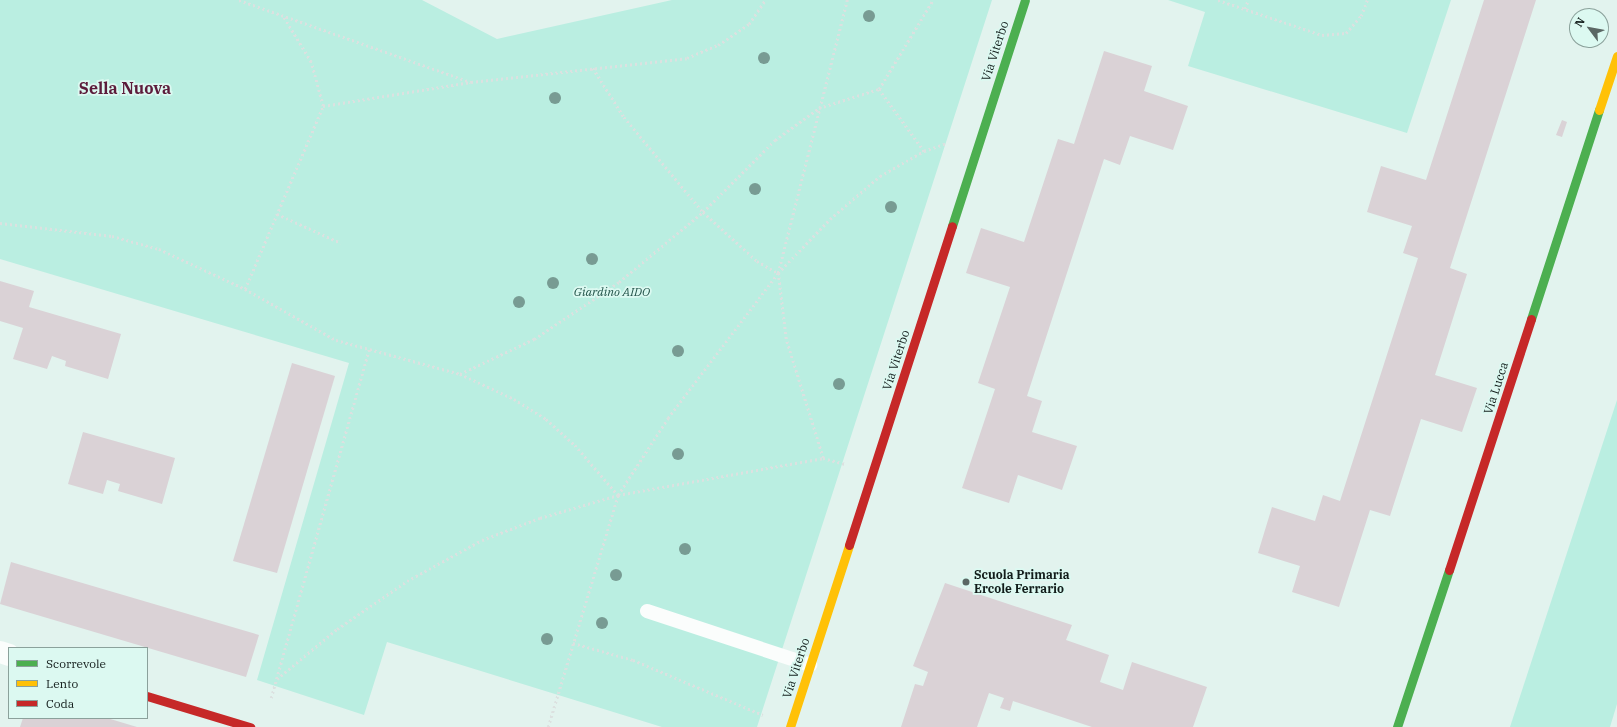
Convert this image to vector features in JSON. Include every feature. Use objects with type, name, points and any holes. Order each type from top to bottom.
[{"type":"street","name":"Via Viterbo","points":[[790,727],[1025,0]]},
{"type":"street","name":"Via Lucca","points":[[1397,727],[1617,56]]},
{"type":"street","points":[[148,696],[250,727]]},
{"type":"lane","points":[[647,611],[810,665]]},
{"type":"path","points":[[239,0],[471,82]]},
{"type":"path","points":[[323,106],[471,82],[687,58],[718,45],[749,24],[765,0]]},
{"type":"path","points":[[823,458],[786,339],[778,273],[818,108],[847,0]]},
{"type":"path","points":[[460,374],[534,339],[606,291],[703,212],[776,140],[818,108],[879,89],[933,0]]},
{"type":"path","points":[[1218,0],[1322,34],[1346,33],[1362,16],[1367,0]]},
{"type":"path","points":[[1245,9],[1248,0]]},
{"type":"path","points":[[245,289],[323,106],[311,62],[284,17]]},
{"type":"path","points":[[593,68],[629,123],[703,212],[757,261],[778,273]]},
{"type":"path","points":[[879,89],[924,151]]},
{"type":"path","points":[[548,727],[618,496],[668,418],[778,273],[830,219],[880,176],[924,151],[948,143]]},
{"type":"path","points":[[277,214],[342,243]]},
{"type":"path","points":[[0,223],[119,238],[159,249],[245,289],[336,340],[460,374],[514,399],[546,419],[575,445],[618,496]]},
{"type":"path","points":[[271,698],[369,350]]},
{"type":"path","points":[[277,679],[337,629],[394,590],[482,540],[540,518],[618,496],[823,458],[845,464]]},
{"type":"path","points":[[573,643],[633,660],[763,715]]},
{"type":"green space","name":"Giardino AIDO","points":[[0,0],[422,0],[497,39],[672,0],[992,0],[757,727],[662,727],[387,642],[364,715],[257,680],[349,363],[0,259]]},
{"type":"green space","points":[[1168,0],[1451,0],[1407,133],[1188,66],[1205,12]]},
{"type":"green space","points":[[1617,400],[1617,704],[1610,727],[1510,727]]},
{"type":"building","points":[[1484,0],[1536,0],[1450,268],[1467,274],[1435,375],[1477,388],[1462,432],[1421,419],[1390,516],[1370,510],[1339,607],[1292,592],[1300,566],[1258,553],[1272,507],[1315,521],[1323,495],[1340,501],[1418,258],[1403,253],[1412,226],[1367,212],[1381,166],[1426,180]]},
{"type":"building","points":[[1104,51],[1152,66],[1144,91],[1188,106],[1173,150],[1130,136],[1120,165],[1104,159],[1027,396],[1042,401],[1032,432],[1077,446],[1062,490],[1018,475],[1009,503],[962,488],[995,389],[978,383],[1010,287],[966,273],[981,228],[1024,242],[1058,139],[1074,144]]},
{"type":"building","points":[[1562,120],[1567,122],[1562,137],[1556,135]]},
{"type":"building","points":[[0,281],[34,291],[29,307],[121,334],[108,379],[65,366],[66,361],[52,356],[47,369],[13,359],[23,328],[0,321]]},
{"type":"building","points":[[292,363],[335,376],[277,573],[233,561]]},
{"type":"building","points":[[83,432],[175,458],[162,504],[118,491],[120,484],[107,480],[103,494],[68,484]]},
{"type":"building","points":[[11,562],[259,635],[246,677],[0,604]]},
{"type":"building","points":[[945,583],[1072,625],[1066,640],[1109,655],[1100,682],[1123,690],[1132,662],[1207,687],[1193,727],[1092,727],[1013,701],[1010,711],[1000,708],[1004,698],[989,693],[977,727],[901,727],[915,684],[923,686],[928,672],[913,666]]},
{"type":"building","points":[[23,719],[110,719],[137,727],[20,727]]},
{"type":"traffic: fast","points":[[952,226],[1025,0]]},
{"type":"traffic: fast","points":[[1531,319],[1599,110]]},
{"type":"traffic: fast","points":[[1397,727],[1449,570]]},
{"type":"traffic: slow","points":[[1599,110],[1617,56]]},
{"type":"traffic: slow","points":[[790,727],[849,545]]},
{"type":"traffic: jam","points":[[849,545],[952,226]]},
{"type":"traffic: jam","points":[[1449,570],[1531,319]]},
{"type":"traffic: jam","points":[[148,696],[250,727]]},
{"type":"place","name":"Scuola Primaria Ercole Ferrario","points":[[966,582]]},
{"type":"district","name":"Sella Nuova","points":[[125,88]]}]
